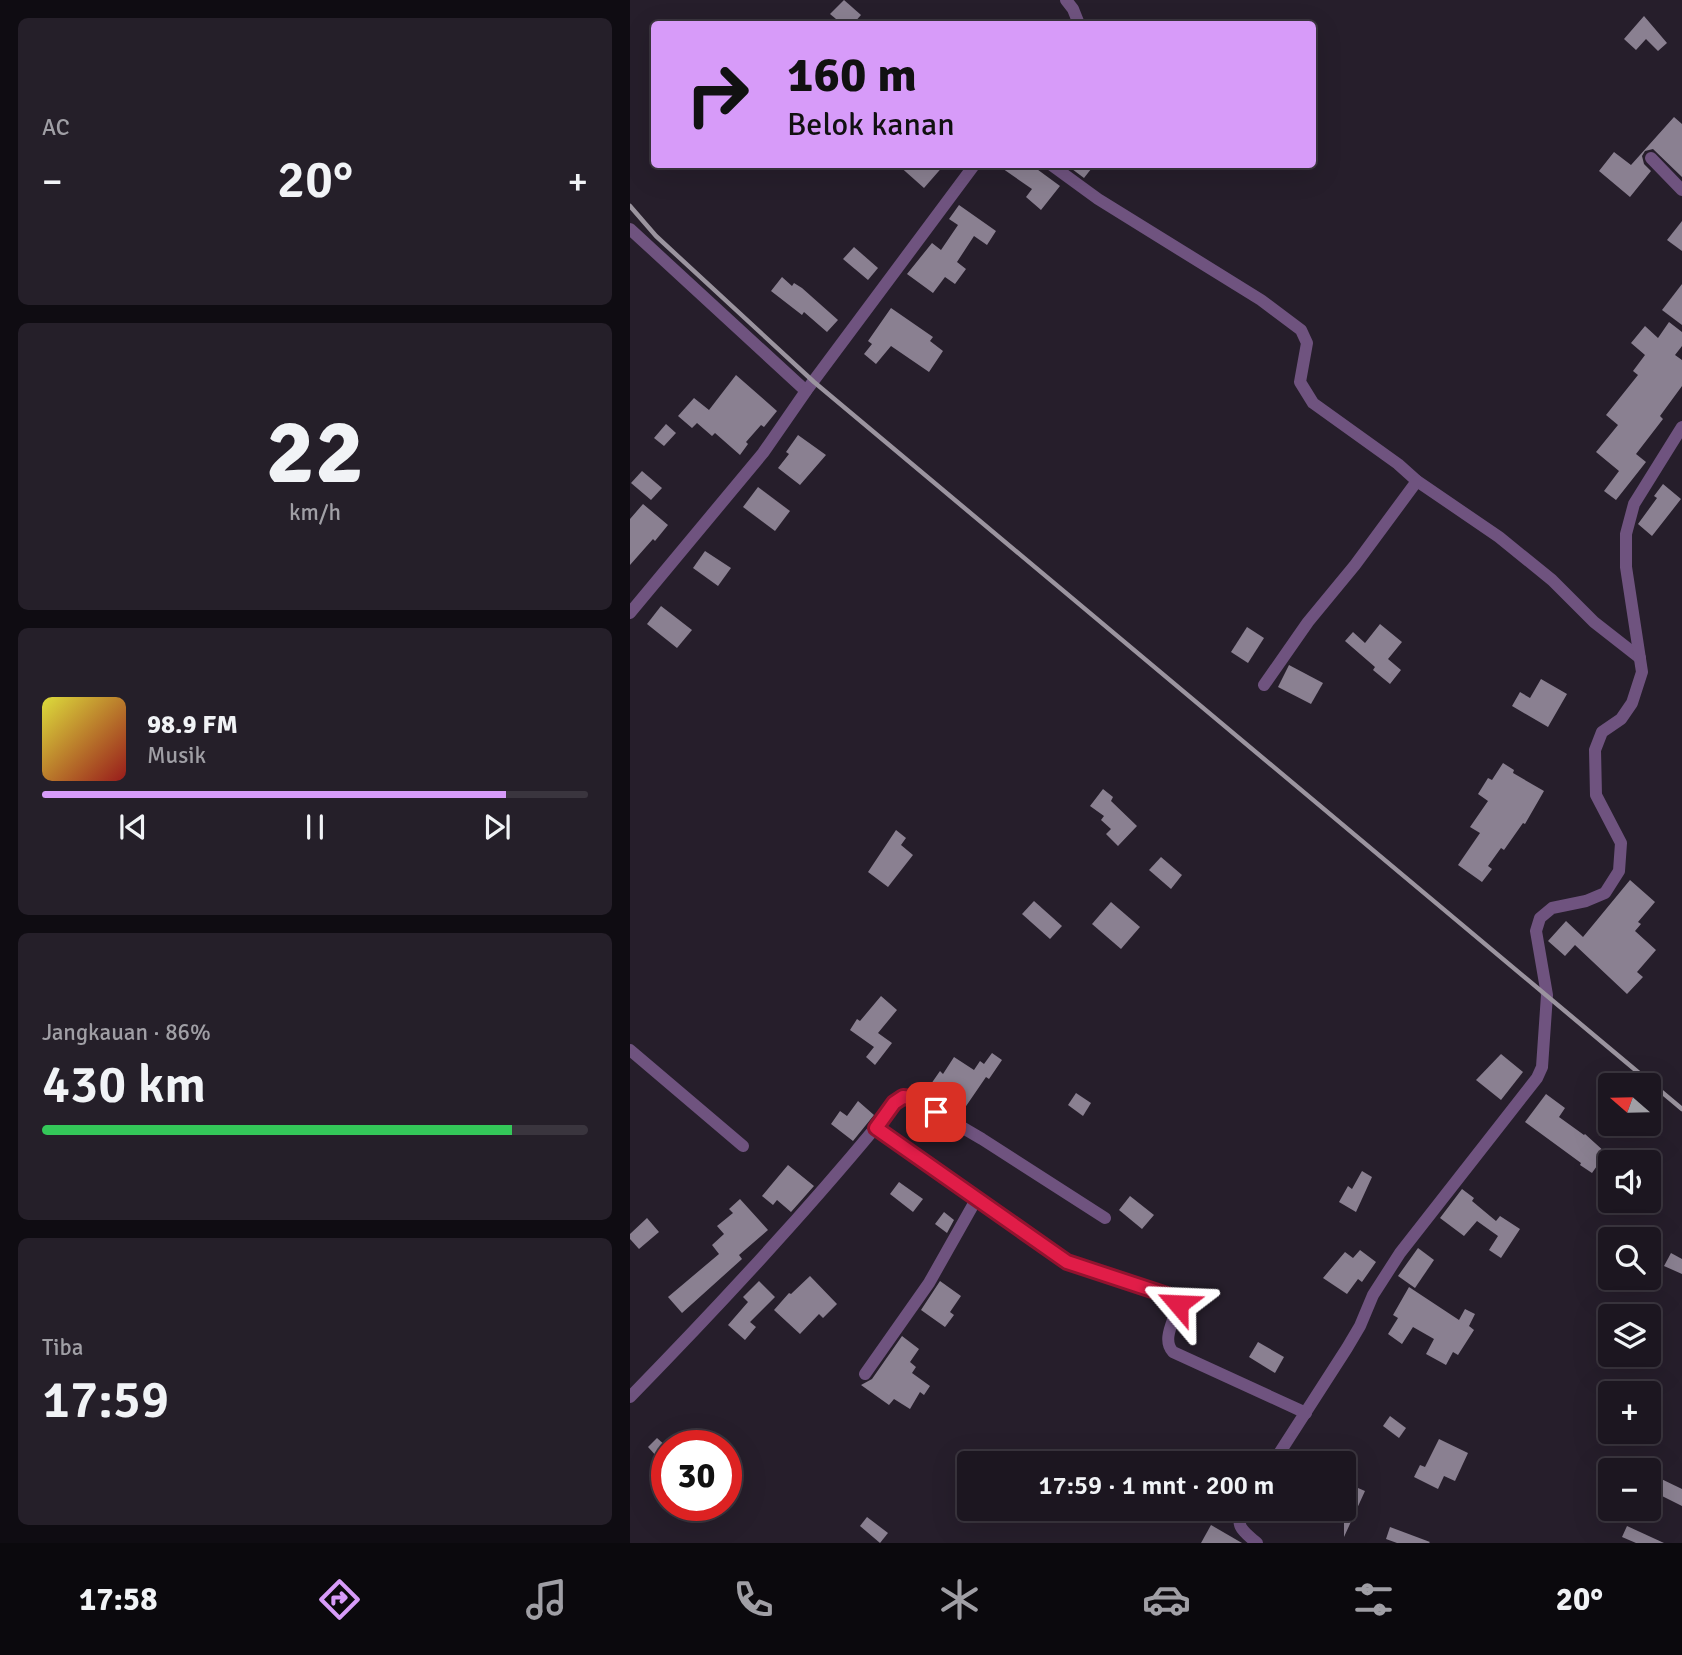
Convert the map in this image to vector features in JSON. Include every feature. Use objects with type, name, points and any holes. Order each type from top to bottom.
[{"type":"street","points":[[1066,0],[1078,21]]},
{"type":"street","points":[[1651,158],[1682,190]]},
{"type":"street","points":[[630,613],[763,453],[972,168]]},
{"type":"street","points":[[1055,168],[1098,200],[1261,300],[1301,330],[1307,344],[1300,382],[1313,403],[1398,464],[1417,481],[1499,537],[1552,580],[1594,622],[1640,658]]},
{"type":"street","points":[[630,229],[806,391]]},
{"type":"street","points":[[1281,1451],[1360,1326],[1373,1295],[1400,1253],[1537,1078],[1542,1067],[1547,995],[1536,931],[1539,918],[1552,908],[1586,901],[1605,893],[1619,871],[1620,844],[1596,795],[1595,750],[1602,732],[1621,719],[1632,703],[1642,672],[1626,567],[1626,534],[1634,504],[1682,427]]},
{"type":"street","points":[[1264,685],[1308,622],[1355,565],[1417,481]]},
{"type":"street","points":[[630,1050],[743,1146]]},
{"type":"street","points":[[630,1397],[706,1319],[831,1181],[894,1103],[903,1097],[912,1098],[982,1139],[1105,1218]]},
{"type":"street","points":[[876,1128],[1067,1262],[1174,1299],[1178,1304],[1167,1340],[1167,1346],[1172,1352],[1306,1413]]},
{"type":"street","points":[[865,1374],[929,1283],[977,1198]]},
{"type":"street","points":[[1238,1521],[1240,1528],[1257,1543]]},
{"type":"building","points":[[844,0],[861,15],[856,21],[838,21],[830,14]]},
{"type":"building","points":[[1644,16],[1667,43],[1658,51],[1646,39],[1636,50],[1624,39]]},
{"type":"building","points":[[1674,117],[1682,124],[1682,177],[1653,149],[1645,151],[1642,156],[1644,164],[1651,171],[1630,197],[1599,171],[1614,152],[1631,165]]},
{"type":"building","points":[[902,168],[942,168],[924,188]]},
{"type":"building","points":[[1002,168],[1035,168],[1060,186],[1041,210],[1026,197],[1032,189]]},
{"type":"building","points":[[1073,168],[1092,168],[1084,178]]},
{"type":"building","points":[[959,205],[996,231],[987,245],[974,236],[957,262],[966,269],[955,284],[945,277],[933,293],[907,274],[932,243],[941,250],[958,225],[949,219]]},
{"type":"building","points":[[1682,221],[1682,251],[1667,240]]},
{"type":"building","points":[[854,247],[878,268],[868,280],[843,259]]},
{"type":"building","points":[[782,277],[792,286],[794,283],[802,288],[838,320],[827,332],[804,312],[802,315],[771,291]]},
{"type":"building","points":[[1682,284],[1682,325],[1662,310]]},
{"type":"building","points":[[891,308],[933,337],[930,341],[943,351],[929,372],[891,346],[876,364],[864,354],[872,344],[868,341]]},
{"type":"building","points":[[1669,322],[1682,332],[1682,346],[1675,355],[1682,360],[1682,386],[1660,416],[1663,419],[1636,454],[1646,462],[1616,500],[1604,491],[1619,471],[1596,452],[1618,425],[1606,415],[1638,375],[1633,371],[1645,355],[1631,343],[1645,326],[1658,338]]},
{"type":"building","points":[[736,375],[777,411],[764,427],[761,425],[746,442],[748,444],[740,455],[715,433],[712,436],[697,423],[692,428],[678,416],[694,398],[709,410]]},
{"type":"building","points":[[666,424],[676,433],[664,446],[654,438]]},
{"type":"building","points":[[798,435],[826,455],[800,485],[778,468],[789,454],[786,452]]},
{"type":"building","points":[[642,471],[662,488],[651,500],[631,483]]},
{"type":"building","points":[[1663,484],[1681,499],[1652,536],[1638,524],[1657,498],[1654,496]]},
{"type":"building","points":[[758,487],[790,511],[775,531],[743,507]]},
{"type":"building","points":[[643,504],[668,525],[630,565],[630,519]]},
{"type":"building","points":[[705,551],[731,568],[718,586],[693,568]]},
{"type":"building","points":[[661,606],[692,630],[677,648],[647,624]]},
{"type":"building","points":[[1380,624],[1402,642],[1388,659],[1401,670],[1390,684],[1345,641],[1353,632],[1365,643]]},
{"type":"building","points":[[1247,627],[1264,638],[1248,663],[1231,652]]},
{"type":"building","points":[[1289,665],[1323,683],[1311,704],[1278,687]]},
{"type":"building","points":[[1541,679],[1567,694],[1548,727],[1512,706],[1520,692],[1530,698]]},
{"type":"building","points":[[1503,763],[1514,770],[1513,773],[1544,791],[1525,824],[1523,823],[1504,850],[1501,848],[1488,866],[1492,869],[1482,882],[1458,865],[1480,833],[1470,827],[1488,801],[1478,794],[1488,778],[1492,780]]},
{"type":"building","points":[[1103,789],[1113,797],[1111,801],[1137,826],[1118,846],[1106,834],[1111,829],[1101,820],[1104,816],[1090,806]]},
{"type":"building","points":[[896,830],[906,838],[901,845],[913,855],[888,887],[868,872]]},
{"type":"building","points":[[1161,857],[1182,875],[1171,889],[1149,870]]},
{"type":"building","points":[[1630,880],[1655,902],[1638,922],[1641,924],[1635,931],[1656,950],[1637,972],[1643,977],[1627,994],[1575,945],[1565,956],[1548,941],[1566,921],[1583,937]]},
{"type":"building","points":[[1034,901],[1062,926],[1050,939],[1022,914]]},
{"type":"building","points":[[1111,902],[1140,927],[1121,949],[1092,924]]},
{"type":"building","points":[[881,996],[897,1010],[878,1033],[892,1043],[875,1065],[866,1057],[874,1047],[850,1030],[857,1019],[860,1021]]},
{"type":"building","points":[[992,1053],[1002,1060],[989,1079],[986,1077],[962,1112],[948,1102],[944,1107],[926,1096],[940,1071],[943,1074],[954,1057],[974,1070],[980,1061],[984,1064]]},
{"type":"building","points":[[1501,1054],[1523,1072],[1501,1100],[1476,1080]]},
{"type":"building","points":[[1076,1093],[1091,1103],[1083,1116],[1068,1105]]},
{"type":"building","points":[[1546,1094],[1565,1108],[1559,1117],[1585,1134],[1603,1150],[1598,1150],[1598,1164],[1592,1173],[1525,1122]]},
{"type":"building","points":[[858,1101],[874,1115],[853,1141],[831,1124],[840,1111],[847,1116]]},
{"type":"building","points":[[788,1165],[814,1186],[791,1212],[777,1200],[773,1205],[762,1196]]},
{"type":"building","points":[[1362,1171],[1372,1177],[1356,1212],[1339,1202],[1348,1186],[1352,1189]]},
{"type":"building","points":[[899,1182],[923,1199],[913,1212],[890,1194]]},
{"type":"building","points":[[1462,1189],[1496,1221],[1500,1216],[1520,1229],[1501,1258],[1489,1250],[1498,1236],[1477,1221],[1464,1236],[1440,1218]]},
{"type":"building","points":[[1130,1196],[1154,1215],[1142,1229],[1119,1210]]},
{"type":"building","points":[[740,1199],[768,1230],[739,1255],[742,1259],[682,1313],[668,1297],[719,1254],[712,1245],[724,1234],[717,1226],[733,1213],[729,1209]]},
{"type":"building","points":[[944,1212],[954,1220],[947,1233],[935,1224]]},
{"type":"building","points":[[647,1218],[659,1232],[639,1249],[630,1239],[630,1234]]},
{"type":"building","points":[[1418,1248],[1434,1260],[1415,1288],[1398,1276]]},
{"type":"building","points":[[1360,1250],[1376,1262],[1362,1282],[1358,1279],[1347,1294],[1323,1278],[1345,1252],[1353,1258]]},
{"type":"building","points":[[1671,1253],[1682,1259],[1682,1274],[1664,1266]]},
{"type":"building","points":[[810,1276],[837,1304],[823,1318],[819,1314],[800,1334],[774,1310]]},
{"type":"building","points":[[759,1281],[775,1297],[750,1322],[756,1327],[745,1340],[728,1325],[748,1302],[743,1297]]},
{"type":"building","points":[[940,1281],[961,1296],[950,1312],[954,1315],[945,1327],[921,1310]]},
{"type":"building","points":[[1409,1287],[1459,1320],[1465,1309],[1475,1314],[1469,1326],[1474,1330],[1458,1355],[1453,1352],[1446,1365],[1426,1354],[1434,1339],[1413,1327],[1402,1344],[1388,1334],[1398,1318],[1393,1315]]},
{"type":"building","points":[[902,1336],[919,1349],[910,1362],[916,1367],[912,1373],[930,1386],[924,1395],[920,1392],[910,1409],[894,1399],[889,1405],[861,1385],[872,1379]]},
{"type":"building","points":[[1258,1342],[1284,1357],[1275,1373],[1249,1357]]},
{"type":"building","points":[[1390,1416],[1406,1428],[1399,1438],[1383,1426]]},
{"type":"building","points":[[1439,1439],[1468,1453],[1455,1481],[1444,1476],[1438,1489],[1414,1477],[1420,1465],[1425,1467]]},
{"type":"building","points":[[1661,1479],[1682,1489],[1682,1506],[1661,1496]]},
{"type":"building","points":[[1356,1487],[1365,1491],[1356,1511]]},
{"type":"building","points":[[867,1517],[888,1533],[880,1543],[860,1526]]},
{"type":"building","points":[[1340,1521],[1351,1521],[1344,1537],[1344,1523]]},
{"type":"building","points":[[1211,1525],[1242,1543],[1201,1543]]},
{"type":"building","points":[[1627,1526],[1664,1543],[1636,1543],[1622,1537]]},
{"type":"building","points":[[1390,1527],[1430,1542],[1397,1543],[1386,1539]]},
{"type":"railway","points":[[630,206],[656,236],[814,382],[1682,1109]]},
{"type":"route","points":[[936,1112],[912,1098],[903,1097],[894,1103],[876,1128],[1067,1262],[1167,1295],[1178,1304]]}]
